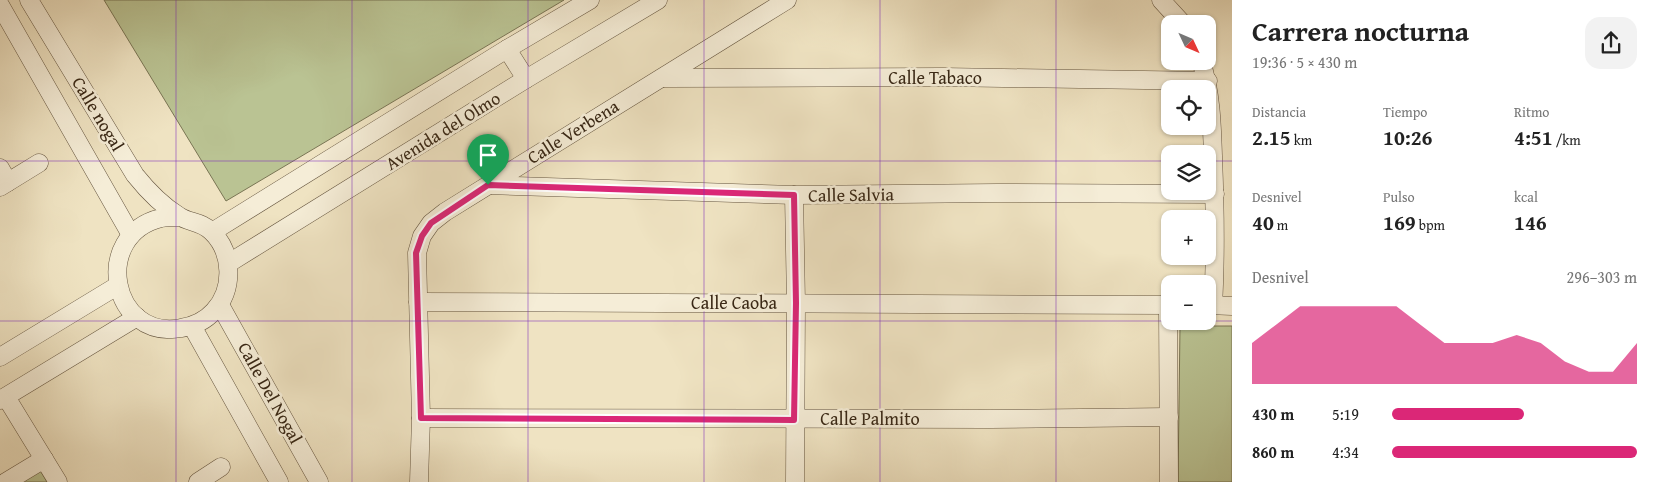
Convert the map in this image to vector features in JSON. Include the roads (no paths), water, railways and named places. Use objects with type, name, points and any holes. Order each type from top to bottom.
[{"type":"street","name":"Calle nogal","points":[[29,0],[135,175],[149,193],[180,217]]},
{"type":"street","name":"Avenida del Olmo","points":[[212,232],[507,49],[590,0]]},
{"type":"street","name":"Avenida del Olmo","points":[[228,264],[526,79],[658,0]]},
{"type":"street","name":"Calle Verbena","points":[[419,482],[421,418],[416,253],[422,236],[431,223],[488,185],[787,0]]},
{"type":"street","points":[[1160,0],[1174,15]]},
{"type":"street","name":"Calle nogal","points":[[0,5],[6,27],[131,236]]},
{"type":"street","points":[[507,49],[526,79]]},
{"type":"street","name":"Calle Tabaco","points":[[662,78],[943,77],[1161,80]]},
{"type":"street","points":[[3,179],[40,163]]},
{"type":"street","name":"Calle Salvia","points":[[488,185],[794,195],[997,192],[1161,194]]},
{"type":"street","points":[[794,195],[796,303],[794,482]]},
{"type":"street","points":[[1216,200],[1224,275],[1216,292]]},
{"type":"street","points":[[180,217],[197,222],[212,232],[223,247],[228,264],[228,283],[220,305],[209,316],[192,326],[173,330],[154,327],[137,318],[124,303],[117,286],[116,268],[121,251],[131,236],[145,224],[162,218],[180,217]]},
{"type":"street","points":[[0,357],[117,286]]},
{"type":"street","name":"Calle Caoba","points":[[418,302],[1161,305]]},
{"type":"street","name":"Calle Del Nogal","points":[[220,305],[319,482]]},
{"type":"street","points":[[1216,305],[1232,306]]},
{"type":"street","points":[[58,482],[3,399],[137,318]]},
{"type":"street","name":"Calle Del Nogal","points":[[192,326],[279,482]]},
{"type":"street","points":[[1169,330],[1169,482]]},
{"type":"street","name":"Calle Palmito","points":[[421,418],[794,420],[1169,417]]},
{"type":"street","points":[[6,482],[44,459]]},
{"type":"street","points":[[198,482],[221,467]]}]
